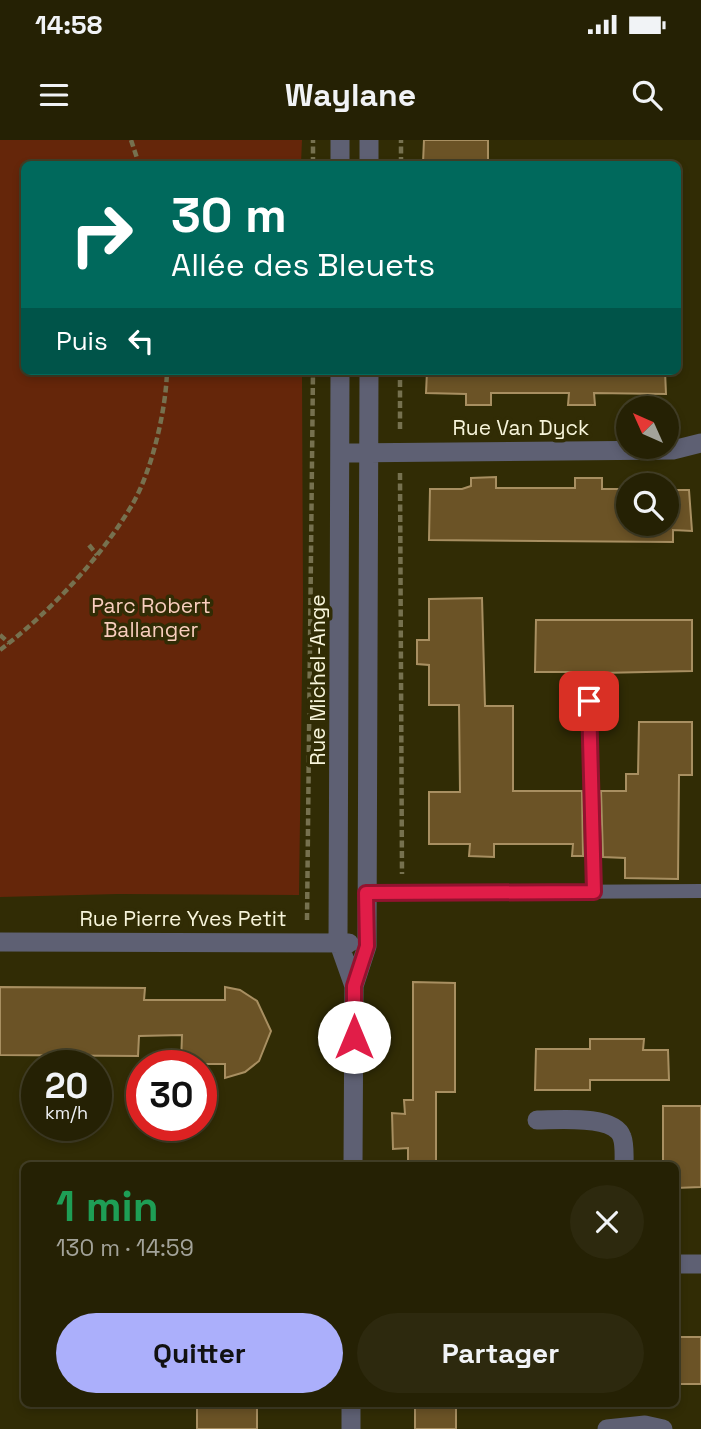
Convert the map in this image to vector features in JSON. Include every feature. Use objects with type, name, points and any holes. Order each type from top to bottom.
[{"type":"street","points":[[340,140],[340,161]]},
{"type":"street","points":[[369,140],[369,161]]},
{"type":"street","name":"Rue Michel-Ange","points":[[340,375],[338,942],[354,986]]},
{"type":"street","name":"Rue Michel-Ange","points":[[353,1162],[354,986],[367,946],[369,375]]},
{"type":"street","name":"Rue Van Dyck","points":[[341,453],[673,450],[701,443]]},
{"type":"street","name":"Rue Pierre Yves Petit","points":[[0,942],[338,942],[367,946]]},
{"type":"street","points":[[537,1120],[596,1121],[611,1125],[623,1140],[624,1162]]},
{"type":"street","points":[[679,1264],[701,1264]]},
{"type":"street","points":[[351,1407],[351,1429]]},
{"type":"street","points":[[607,1429],[645,1426],[663,1429]]},
{"type":"lane","points":[[589,701],[594,892]]},
{"type":"lane","points":[[366,893],[701,891]]},
{"type":"path","points":[[131,140],[138,161]]},
{"type":"path","points":[[313,140],[313,161]]},
{"type":"path","points":[[401,140],[401,161]]},
{"type":"path","points":[[0,650],[98,555],[134,503],[153,450],[166,394],[167,375]]},
{"type":"path","points":[[306,942],[313,375]]},
{"type":"path","points":[[400,375],[402,892]]},
{"type":"path","points":[[89,545],[98,555]]},
{"type":"path","points":[[0,635],[9,643]]},
{"type":"green space","name":"Parc Robert Ballanger","points":[[0,140],[302,140],[301,161],[21,161],[21,375],[302,375],[303,600],[299,895],[118,894],[0,897]]},
{"type":"building","points":[[424,140],[488,140],[488,161],[423,161]]},
{"type":"building","points":[[427,375],[665,375],[666,394],[594,393],[595,405],[568,405],[569,393],[491,393],[491,405],[466,405],[466,394],[426,393]]},
{"type":"building","points":[[496,477],[496,488],[575,488],[575,478],[602,478],[602,489],[616,489],[616,536],[673,536],[673,542],[429,540],[430,489],[462,489],[471,486],[471,478]]},
{"type":"building","points":[[679,490],[689,490],[692,531],[679,530]]},
{"type":"building","points":[[482,598],[485,706],[513,706],[513,791],[582,791],[583,856],[572,856],[573,844],[494,844],[494,857],[469,856],[470,844],[429,844],[429,792],[460,792],[459,705],[429,705],[429,665],[417,664],[417,640],[429,640],[429,599]]},
{"type":"building","points":[[536,620],[692,620],[692,671],[600,673],[601,684],[575,684],[575,672],[535,672]]},
{"type":"building","points":[[639,722],[692,722],[692,775],[679,775],[678,879],[625,878],[625,858],[603,857],[601,791],[626,791],[626,774],[638,774]]},
{"type":"building","points":[[413,982],[455,983],[455,1092],[436,1092],[436,1162],[408,1162],[408,1148],[393,1149],[392,1113],[405,1114],[404,1100],[413,1100]]},
{"type":"building","points":[[0,987],[145,988],[144,1000],[225,1000],[225,987],[240,990],[257,1001],[271,1031],[259,1061],[245,1072],[225,1078],[225,1064],[217,1064],[217,1050],[181,1050],[182,1035],[139,1036],[138,1050],[126,1050],[126,1056],[112,1056],[112,1050],[21,1050],[21,1055],[0,1055]]},
{"type":"building","points":[[590,1039],[644,1039],[643,1050],[668,1050],[669,1080],[590,1080],[590,1090],[535,1090],[536,1049],[590,1049]]},
{"type":"building","points":[[663,1106],[701,1106],[701,1187],[679,1188],[679,1162],[663,1162]]},
{"type":"building","points":[[679,1337],[701,1337],[701,1384],[679,1384]]},
{"type":"building","points":[[197,1407],[257,1407],[257,1429],[197,1429]]},
{"type":"building","points":[[415,1407],[456,1407],[456,1429],[415,1429]]},
{"type":"route","points":[[354,1037],[354,986],[367,946],[366,893],[594,892],[589,701]]}]
